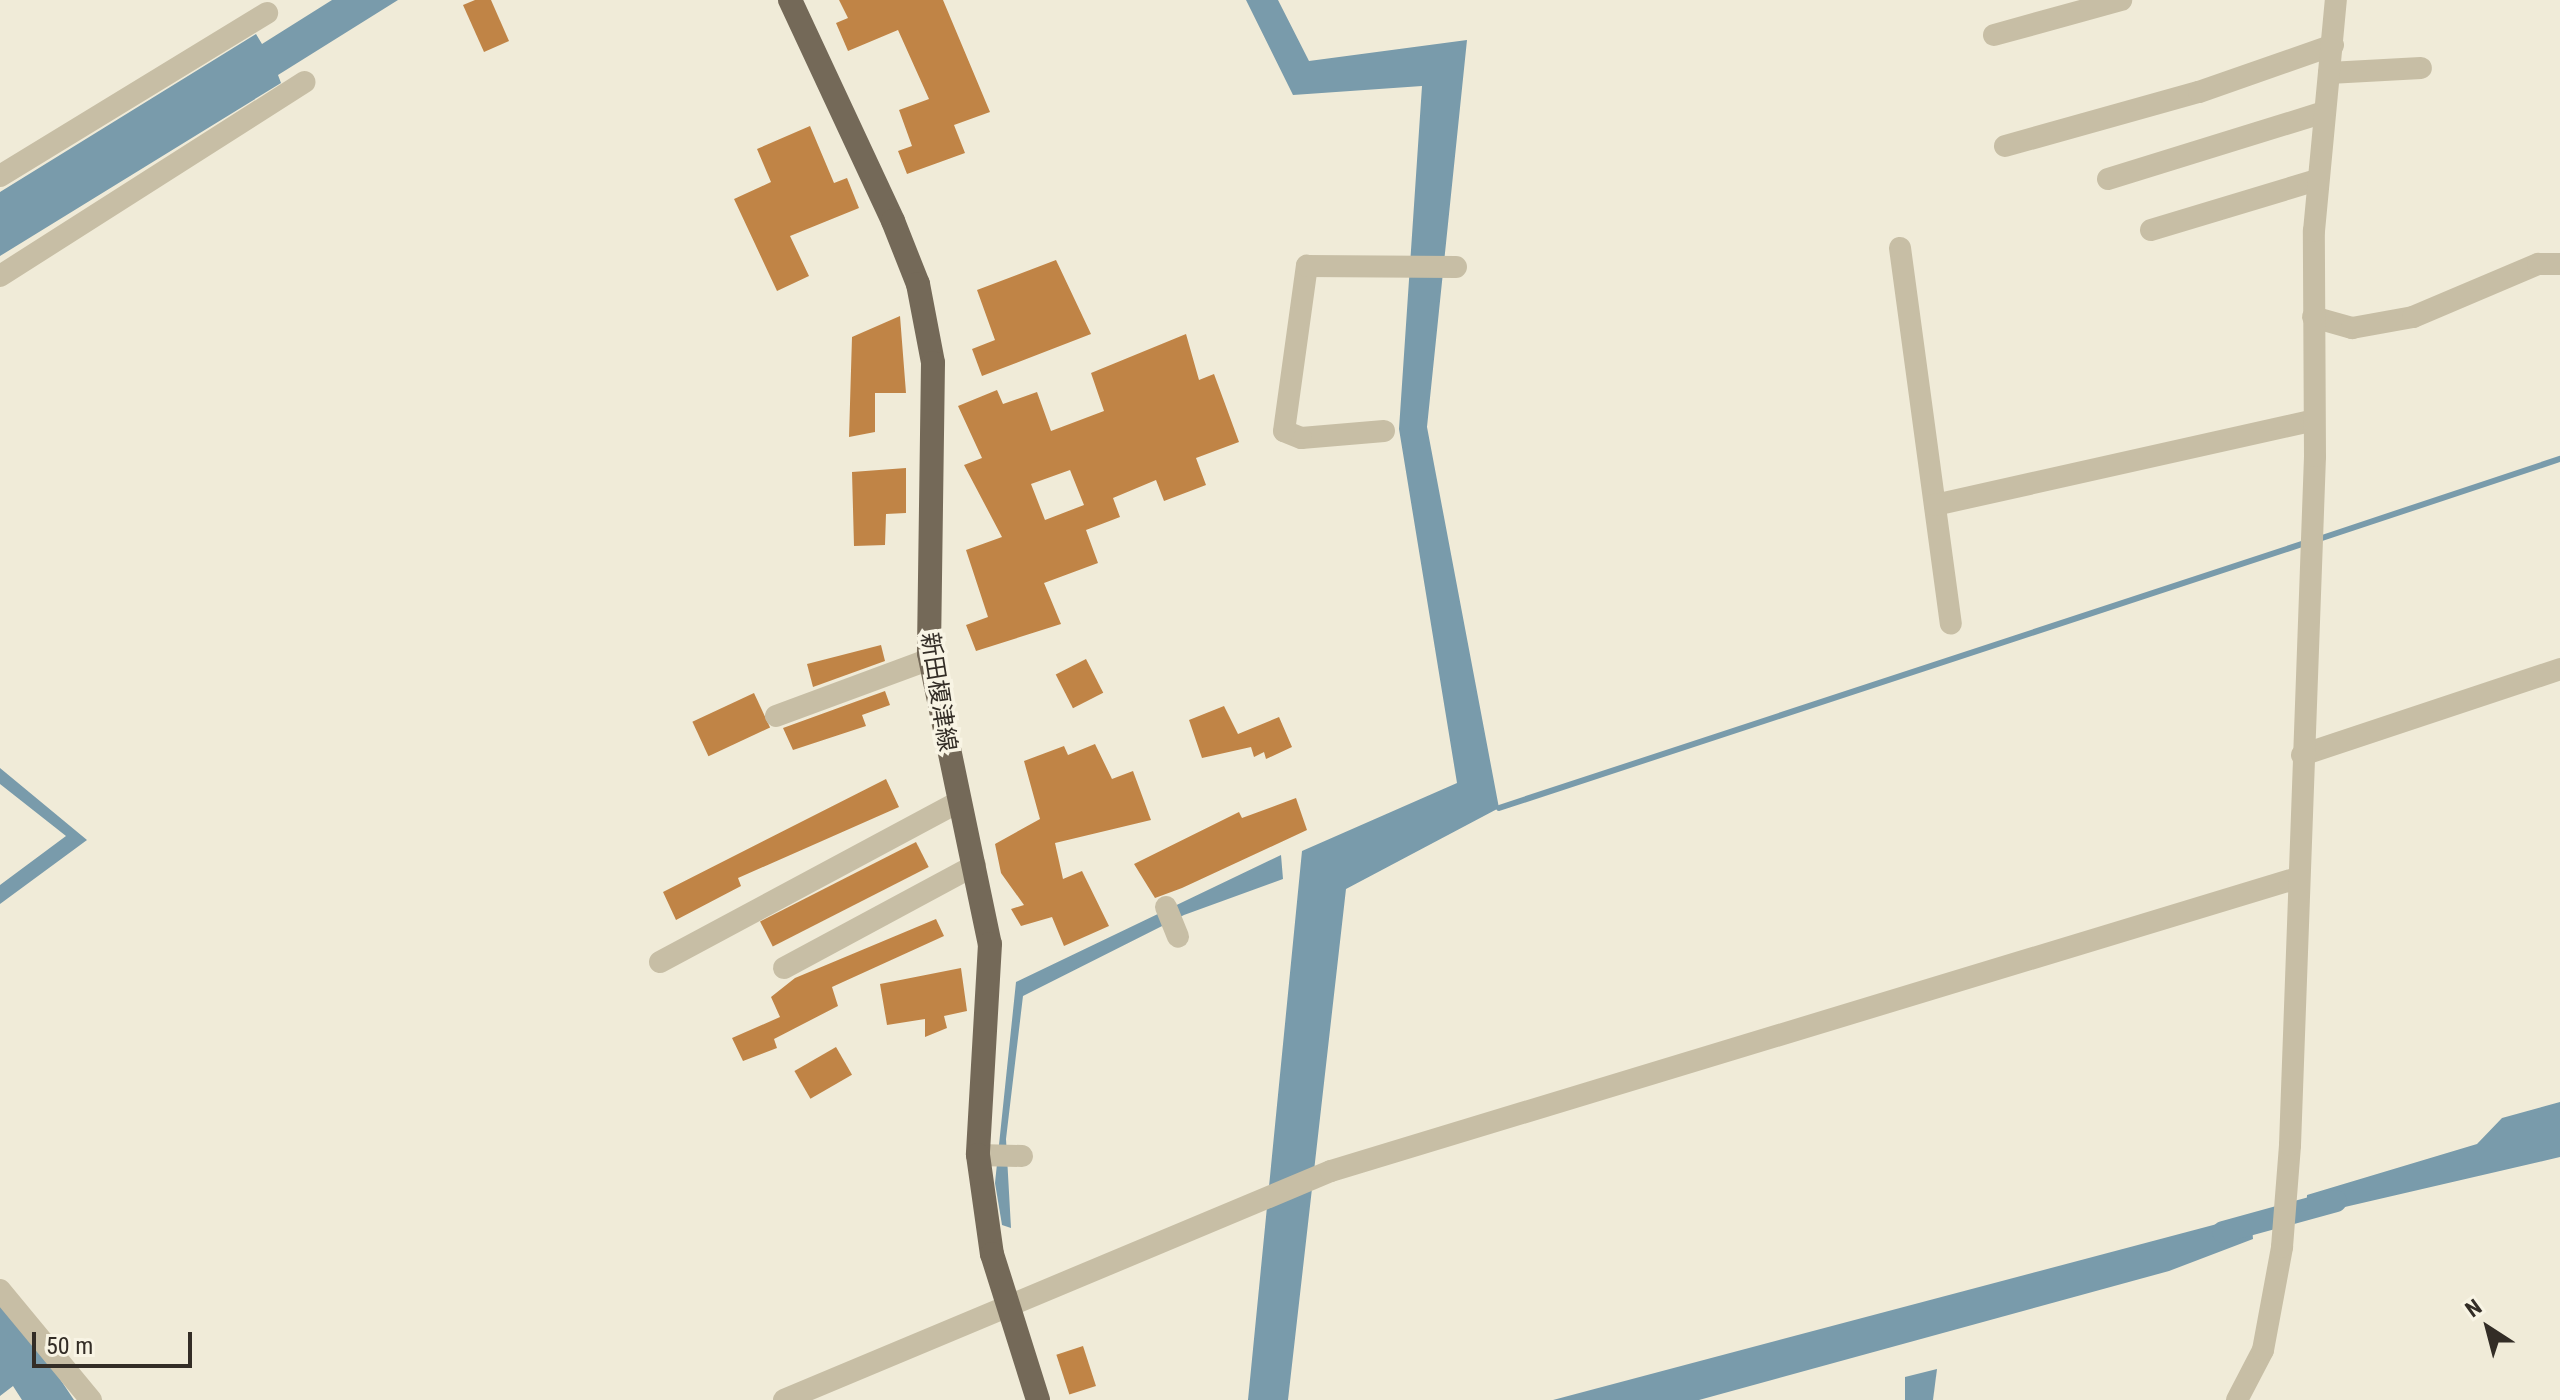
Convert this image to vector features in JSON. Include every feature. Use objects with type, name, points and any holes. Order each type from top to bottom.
[{"type":"main road","name":"新田榎津線","points":[[790,0],[918,284],[933,363],[930,659],[990,944],[991,998],[978,1155],[1008,1312],[1038,1400]]},
{"type":"street","points":[[1994,35],[2121,0]]},
{"type":"street","points":[[2237,1400],[2263,1350],[2282,1247],[2286,1196],[2311,541],[2317,180],[2336,0]]},
{"type":"street","points":[[0,176],[267,13]]},
{"type":"street","points":[[2005,146],[2199,92],[2333,45]]},
{"type":"street","points":[[2329,73],[2421,68]]},
{"type":"street","points":[[0,276],[305,82]]},
{"type":"street","points":[[2108,179],[2325,112]]},
{"type":"street","points":[[2151,230],[2317,180]]},
{"type":"street","points":[[1900,248],[1951,624]]},
{"type":"street","points":[[2313,317],[2352,328],[2413,317],[2538,264],[2560,264]]},
{"type":"street","points":[[1384,431],[1289,437],[1284,416],[1307,266],[1450,267]]},
{"type":"street","points":[[1935,505],[2312,421]]},
{"type":"street","points":[[776,716],[930,659]]},
{"type":"street","points":[[2302,755],[2560,669]]},
{"type":"street","points":[[660,962],[959,802]]},
{"type":"street","points":[[784,968],[975,865]]},
{"type":"street","points":[[784,1400],[817,1394],[1317,1177],[2297,878]]},
{"type":"street","points":[[1166,907],[1178,937]]},
{"type":"street","points":[[978,1155],[1022,1156]]},
{"type":"street","points":[[0,1290],[91,1400]]},
{"type":"water","points":[[332,0],[398,0],[278,75],[281,83],[0,256],[0,192],[256,34],[262,44]]},
{"type":"water","points":[[1246,0],[1278,0],[1309,61],[1467,40],[1427,427],[1499,808],[1346,889],[1288,1400],[1248,1400],[1302,851],[1457,783],[1399,429],[1422,86],[1293,95]]},
{"type":"water","points":[[0,768],[87,840],[0,904],[0,885],[66,836],[0,784]]},
{"type":"water","points":[[1281,855],[1283,879],[1184,915],[1023,996],[1006,1139],[1011,1228],[1002,1225],[995,1183],[1016,982]]},
{"type":"water","points":[[2560,1102],[2560,1157],[2306,1216],[2307,1195],[2477,1144],[2502,1118]]},
{"type":"water","points":[[2251,1215],[2253,1239],[2169,1271],[1699,1400],[1553,1400]]},
{"type":"water","points":[[0,1304],[50,1364],[74,1400],[22,1400],[13,1386],[0,1396]]},
{"type":"water","points":[[1937,1369],[1933,1400],[1905,1400],[1905,1377]]},
{"type":"building","points":[[475,0],[491,0],[509,41],[484,52],[463,5]]},
{"type":"building","points":[[839,0],[943,0],[990,112],[954,125],[965,153],[907,174],[898,151],[912,146],[899,110],[929,99],[898,30],[848,51],[836,23],[848,18]]},
{"type":"building","points":[[810,126],[834,183],[847,178],[859,208],[790,236],[809,276],[777,291],[734,199],[771,182],[757,149]]},
{"type":"building","points":[[1056,260],[1091,334],[982,376],[972,349],[995,340],[977,290]]},
{"type":"building","points":[[900,316],[906,393],[875,393],[875,432],[849,437],[852,337]]},
{"type":"building","points":[[1186,334],[1199,380],[1214,374],[1239,442],[1196,458],[1206,485],[1164,501],[1156,480],[1113,498],[1120,517],[1086,530],[1098,563],[1044,583],[1061,624],[976,651],[966,625],[988,617],[966,550],[1002,537],[964,465],[982,458],[958,406],[997,390],[1003,404],[1037,392],[1051,431],[1104,411],[1091,373]],"holes":[[[1070,470],[1084,505],[1045,520],[1031,484]]]},
{"type":"building","points":[[906,468],[906,513],[886,514],[885,545],[854,546],[852,472]]},
{"type":"building","points":[[881,645],[885,661],[813,687],[807,664]]},
{"type":"building","points":[[1086,659],[1103,693],[1073,708],[1056,674]]},
{"type":"building","points":[[885,691],[890,705],[862,715],[866,726],[793,750],[783,728]]},
{"type":"building","points":[[754,693],[770,727],[708,756],[692,722]]},
{"type":"building","points":[[1224,706],[1238,734],[1279,717],[1292,747],[1266,759],[1264,752],[1254,757],[1251,747],[1202,758],[1189,720]]},
{"type":"building","points":[[1095,744],[1112,779],[1133,771],[1151,820],[1055,843],[1063,879],[1082,871],[1109,926],[1064,946],[1052,917],[1021,926],[1011,909],[1024,905],[1001,873],[995,844],[1040,819],[1024,761],[1064,746],[1068,755]]},
{"type":"building","points":[[886,779],[899,807],[738,878],[741,886],[676,920],[663,892]]},
{"type":"building","points":[[1296,798],[1307,830],[1182,888],[1155,898],[1134,864],[1239,812],[1242,818]]},
{"type":"building","points":[[916,842],[929,867],[773,946],[760,921]]},
{"type":"building","points":[[936,919],[944,936],[832,987],[838,1006],[774,1039],[777,1048],[743,1061],[732,1038],[780,1017],[771,997],[795,978]]},
{"type":"building","points":[[961,968],[967,1011],[944,1016],[947,1028],[925,1037],[925,1019],[887,1025],[880,984]]},
{"type":"building","points":[[836,1047],[852,1075],[810,1099],[794,1071]]},
{"type":"building","points":[[1083,1346],[1096,1386],[1069,1395],[1056,1355]]},
{"type":"waterway","points":[[2316,540],[2560,459]]},
{"type":"waterway","points":[[1499,808],[2305,543]]},
{"type":"waterway","points":[[2223,1232],[2336,1201]]}]
